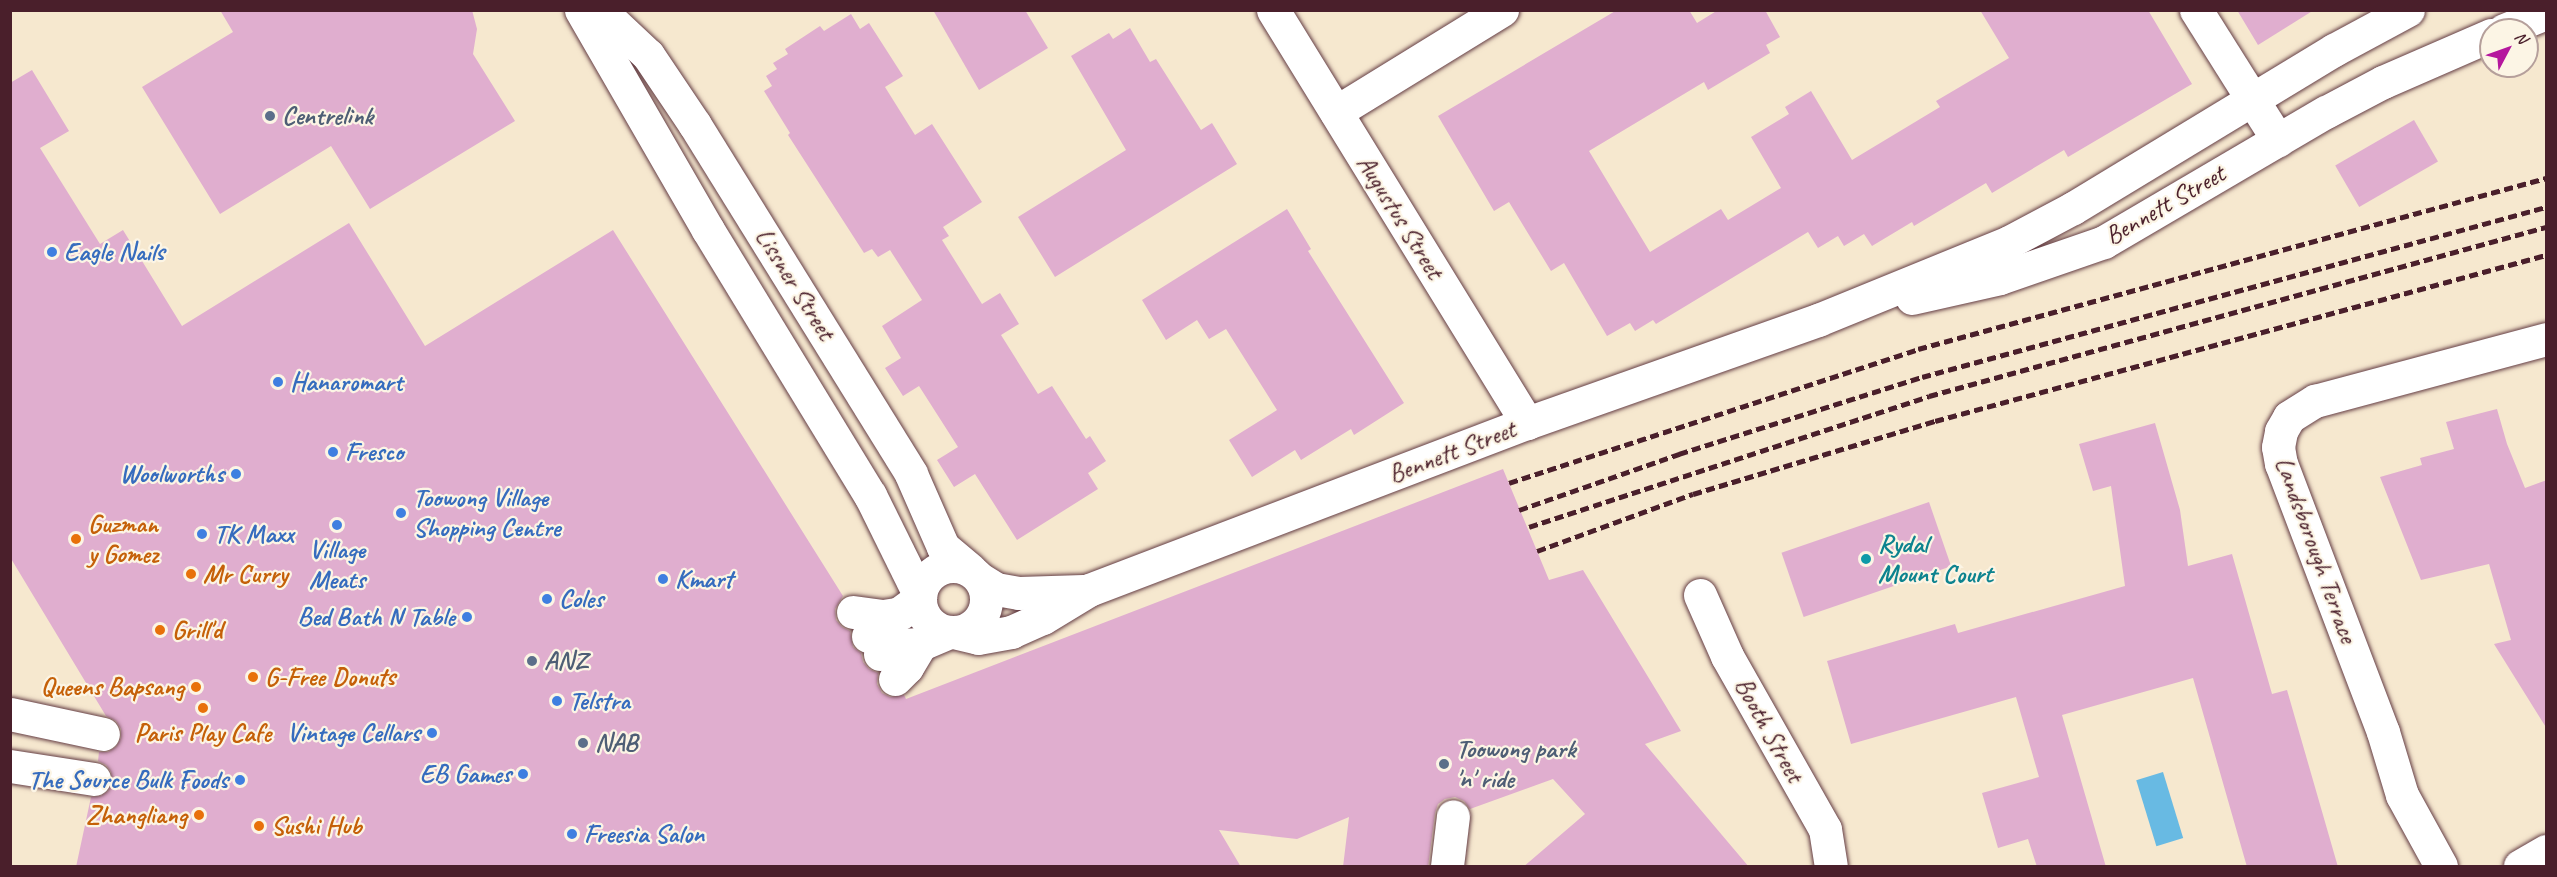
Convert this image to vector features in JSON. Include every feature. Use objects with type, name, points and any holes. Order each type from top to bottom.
[{"type":"street","name":"Lissner Street","points":[[581,10],[708,230],[870,495],[914,602]]},
{"type":"street","name":"Lissner Street","points":[[600,10],[648,56],[705,140],[912,474],[943,547],[969,572]]},
{"type":"street","name":"Augustus Street","points":[[1273,10],[1527,423]]},
{"type":"street","points":[[1336,112],[1502,10]]},
{"type":"street","points":[[2196,10],[2278,140]]},
{"type":"street","name":"Bennett Street","points":[[941,636],[978,638],[1011,632],[1043,618],[1089,590],[1527,423],[1818,320],[2031,232],[2334,50],[2408,10]]},
{"type":"street","name":"Bennett Street","points":[[1818,320],[2000,278],[2087,248],[2121,233],[2278,140],[2383,82],[2479,40]]},
{"type":"street","name":"Landsborough Terrace","points":[[2428,861],[2402,795],[2383,732],[2281,464],[2278,447],[2281,431],[2289,417],[2315,401],[2547,339]]},
{"type":"street","name":"Lissner Street","points":[[870,495],[906,531],[969,572]]},
{"type":"street","points":[[945,567],[969,572],[986,598],[982,615],[970,627],[900,645],[874,645],[914,602],[930,575],[945,567]]},
{"type":"street","name":"Bennett Street","points":[[969,572],[996,589],[1019,593],[1089,590]]},
{"type":"street","name":"Booth Street","points":[[1700,595],[1727,656],[1825,829],[1831,867]]},
{"type":"street","points":[[914,602],[941,636]]},
{"type":"street","points":[[10,714],[103,734]]},
{"type":"street","points":[[10,766],[94,779]]},
{"type":"street","points":[[1447,867],[1453,816]]},
{"type":"street","points":[[2520,867],[2547,851]]},
{"type":"water","points":[[2163,772],[2183,838],[2156,846],[2136,780]]},
{"type":"building","name":"Centrelink","points":[[220,10],[472,10],[477,29],[473,54],[515,121],[370,209],[331,146],[220,214],[142,87],[233,32]]},
{"type":"building","points":[[933,10],[1025,10],[1048,48],[979,90]]},
{"type":"building","points":[[1617,10],[1689,10],[1697,23],[1718,10],[1765,10],[1780,37],[1766,45],[1770,53],[1708,90],[1704,82],[1589,151],[1650,252],[1721,209],[1728,220],[1781,188],[1751,137],[1789,114],[1785,107],[1811,91],[1852,160],[1940,107],[1936,101],[2009,58],[1980,10],[2148,10],[2192,84],[2068,157],[2064,150],[1992,193],[1986,183],[1914,226],[1912,222],[1872,246],[1864,234],[1844,246],[1838,236],[1818,248],[1808,232],[1656,324],[1653,320],[1635,331],[1630,323],[1607,336],[1564,263],[1551,271],[1509,202],[1494,211],[1438,116]]},
{"type":"building","points":[[2237,10],[2314,10],[2258,45]]},
{"type":"building","points":[[851,14],[860,29],[869,23],[903,76],[885,87],[915,135],[932,124],[982,202],[943,227],[949,236],[942,240],[982,304],[1000,293],[1019,324],[1001,335],[1038,394],[1052,386],[1086,439],[1090,436],[1106,461],[1088,473],[1098,489],[1017,540],[975,474],[954,487],[937,460],[958,447],[919,386],[903,396],[885,368],[901,358],[882,326],[922,300],[890,250],[878,257],[872,249],[864,253],[788,135],[790,133],[764,91],[772,86],[766,76],[777,69],[773,63],[788,54],[785,49],[820,26],[824,31]]},
{"type":"building","points":[[1130,28],[1150,62],[1156,59],[1201,130],[1212,123],[1237,164],[1055,277],[1018,217],[1126,150],[1071,56],[1109,33],[1113,39]]},
{"type":"building","name":"Toowong Village Shopping Centre","points":[[32,70],[69,131],[40,148],[100,244],[123,230],[182,326],[349,223],[425,346],[613,230],[843,596],[835,609],[836,620],[850,631],[853,647],[861,653],[863,662],[869,669],[878,673],[877,684],[882,693],[890,697],[904,695],[906,699],[1503,469],[1549,580],[1583,570],[1681,731],[1645,744],[1749,867],[1523,867],[1585,814],[1553,779],[1470,809],[1464,801],[1455,797],[1445,799],[1438,804],[1435,813],[1428,867],[1343,867],[1349,817],[1297,839],[1219,830],[1241,867],[76,867],[91,797],[101,796],[108,791],[112,782],[111,772],[106,765],[98,761],[99,752],[108,752],[116,747],[121,738],[121,729],[116,721],[106,716],[10,557],[10,83]]},
{"type":"building","points":[[2414,120],[2438,162],[2359,207],[2335,166]]},
{"type":"building","points":[[1287,209],[1311,249],[1308,251],[1404,403],[1354,435],[1351,429],[1301,460],[1295,450],[1252,477],[1229,440],[1277,410],[1226,329],[1209,339],[1197,320],[1166,340],[1142,300]]},
{"type":"building","points":[[2497,409],[2507,444],[2525,488],[2547,480],[2547,729],[2494,644],[2511,640],[2489,564],[2421,580],[2380,477],[2422,465],[2420,458],[2454,449],[2446,422]]},
{"type":"building","points":[[2155,423],[2180,510],[2188,566],[2232,554],[2272,694],[2287,690],[2338,867],[2247,867],[2193,678],[2062,715],[2106,867],[2037,867],[2028,839],[1998,848],[1982,793],[2039,777],[2016,697],[1851,744],[1827,661],[1955,624],[1958,633],[2125,586],[2111,486],[2093,491],[2079,444]]},
{"type":"building","name":"Rydal Mount Court","points":[[1929,502],[1951,566],[1804,617],[1781,553]]},
{"type":"railway","points":[[1509,483],[1918,349],[2546,178]]},
{"type":"railway","points":[[1519,510],[1679,454],[1922,377],[2546,207]]},
{"type":"railway","points":[[1529,527],[1929,396],[2546,227]]},
{"type":"railway","points":[[1537,551],[1693,494],[1935,421],[2546,255]]},
{"type":"place","name":"Centrelink","points":[[270,116]]},
{"type":"place","name":"Eagle Nails","points":[[52,252]]},
{"type":"place","name":"Hanaromart","points":[[278,382]]},
{"type":"place","name":"Fresco","points":[[333,452]]},
{"type":"place","name":"Woolworths","points":[[236,474]]},
{"type":"place","name":"Toowong Village Shopping Centre","points":[[401,513]]},
{"type":"place","name":"Village Meats","points":[[337,525]]},
{"type":"place","name":"TK Maxx","points":[[202,534]]},
{"type":"place","name":"Guzman y Gomez","points":[[76,539]]},
{"type":"place","name":"Rydal Mount Court","points":[[1866,559]]},
{"type":"place","name":"Mr Curry","points":[[191,574]]},
{"type":"place","name":"Kmart","points":[[663,579]]},
{"type":"place","name":"Coles","points":[[547,599]]},
{"type":"place","name":"Bed Bath N Table","points":[[467,617]]},
{"type":"place","name":"Grill'd","points":[[160,630]]},
{"type":"place","name":"ANZ","points":[[532,661]]},
{"type":"place","name":"G-Free Donuts","points":[[253,677]]},
{"type":"place","name":"Queens Bapsang","points":[[196,687]]},
{"type":"place","name":"Telstra","points":[[557,701]]},
{"type":"place","name":"Paris Play Cafe","points":[[203,708]]},
{"type":"place","name":"Vintage Cellars","points":[[432,733]]},
{"type":"place","name":"NAB","points":[[583,743]]},
{"type":"place","name":"Toowong park 'n' ride","points":[[1444,764]]},
{"type":"place","name":"EB Games","points":[[523,774]]},
{"type":"place","name":"The Source Bulk Foods","points":[[240,780]]},
{"type":"place","name":"Zhangliang","points":[[199,815]]},
{"type":"place","name":"Sushi Hub","points":[[259,826]]},
{"type":"place","name":"Freesia Salon","points":[[572,834]]}]
